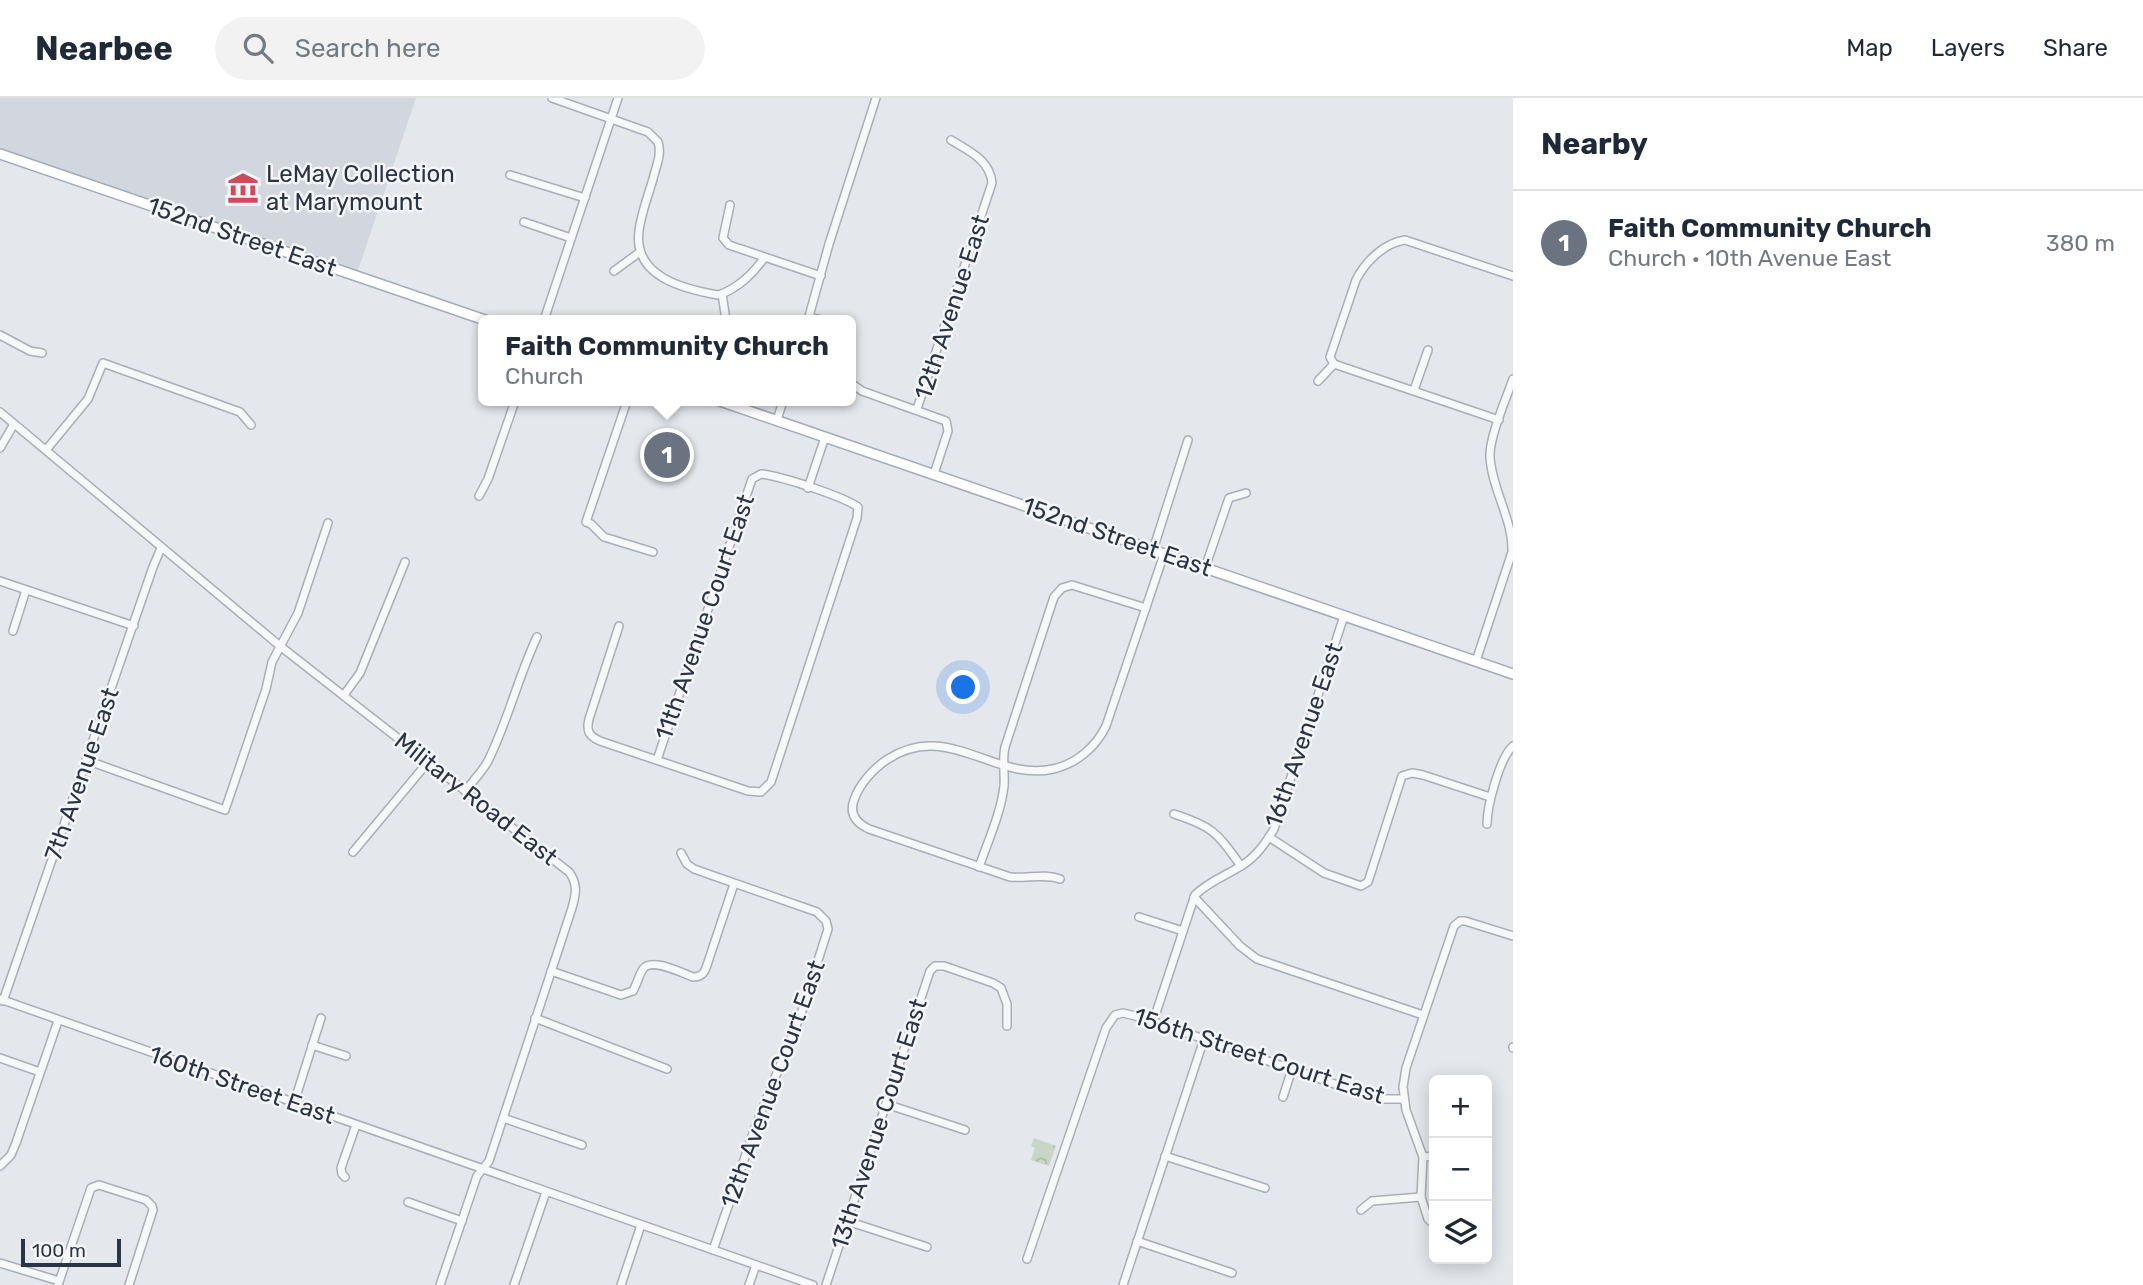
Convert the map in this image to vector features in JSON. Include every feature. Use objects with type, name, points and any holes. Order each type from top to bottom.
[{"type":"main road","name":"152nd Street East","points":[[0,154],[478,318]]},
{"type":"main road","name":"152nd Street East","points":[[735,406],[1513,674]]},
{"type":"street","points":[[552,98],[648,132],[656,138],[661,151],[639,230],[640,252],[645,264],[653,272],[705,292],[722,294],[749,275],[764,258]]},
{"type":"street","points":[[546,315],[618,98]]},
{"type":"street","points":[[810,315],[876,98]]},
{"type":"street","name":"12th Avenue East","points":[[934,474],[949,427],[940,417],[917,409],[992,183],[983,161],[951,140]]},
{"type":"street","points":[[510,175],[585,198]]},
{"type":"street","points":[[730,205],[724,231],[729,245],[821,276]]},
{"type":"street","points":[[524,222],[571,238]]},
{"type":"street","points":[[1499,420],[1334,364],[1330,357],[1362,269],[1384,247],[1397,241],[1405,240],[1513,276]]},
{"type":"street","points":[[614,271],[640,252]]},
{"type":"street","points":[[722,294],[725,315]]},
{"type":"street","points":[[0,335],[30,351],[42,353]]},
{"type":"street","points":[[1414,390],[1428,350]]},
{"type":"street","points":[[46,450],[88,399],[103,363],[240,412],[251,425]]},
{"type":"street","points":[[1318,380],[1334,364]]},
{"type":"street","points":[[1476,661],[1509,564],[1513,541],[1490,455],[1513,379]]},
{"type":"street","points":[[856,388],[917,409]]},
{"type":"street","points":[[479,496],[488,479],[513,406]]},
{"type":"street","points":[[625,406],[586,522],[604,537],[653,552]]},
{"type":"street","points":[[777,420],[781,406]]},
{"type":"street","name":"Military Road East","points":[[0,412],[280,646],[574,878],[576,896],[489,1161],[477,1176],[440,1285]]},
{"type":"street","points":[[0,448],[14,424]]},
{"type":"street","points":[[619,626],[589,719],[588,732],[591,736],[748,791],[757,793],[764,790],[771,782],[859,508],[847,501],[808,488],[825,437]]},
{"type":"street","points":[[1153,550],[1188,440]]},
{"type":"street","name":"11th Avenue Court East","points":[[657,760],[749,484],[761,474],[808,488]]},
{"type":"street","points":[[1205,568],[1229,498],[1246,493]]},
{"type":"street","points":[[86,760],[225,810],[266,689],[272,662],[298,613],[328,523]]},
{"type":"street","name":"7th Avenue East","points":[[2,1000],[161,548]]},
{"type":"street","points":[[1060,879],[1050,876],[1010,877],[869,829],[853,817],[853,801],[867,778],[884,762],[904,750],[945,746],[1027,771],[1051,770],[1070,763],[1089,749],[1106,726],[1164,554]]},
{"type":"street","points":[[344,695],[360,673],[405,562]]},
{"type":"street","points":[[0,581],[134,626]]},
{"type":"street","points":[[979,867],[1004,786],[1005,747],[1058,592],[1065,586],[1072,585],[1146,608]]},
{"type":"street","points":[[13,631],[26,590]]},
{"type":"street","name":"16th Avenue East","points":[[1194,897],[1208,884],[1241,866],[1261,849],[1269,837],[1279,816],[1344,616]]},
{"type":"street","points":[[465,792],[488,761],[537,637]]},
{"type":"street","points":[[1487,824],[1490,797],[1507,753],[1513,746]]},
{"type":"street","points":[[353,852],[428,762]]},
{"type":"street","points":[[1269,837],[1324,873],[1358,886],[1365,885],[1368,883],[1402,776],[1417,773],[1490,797]]},
{"type":"street","points":[[1174,814],[1214,831],[1241,866]]},
{"type":"street","points":[[551,971],[621,995],[631,993],[643,969],[649,964],[693,977],[704,972],[734,884],[694,869],[687,864],[681,853]]},
{"type":"street","name":"12th Avenue Court East","points":[[713,1250],[750,1140],[802,1012],[828,929],[824,918],[817,912],[734,884]]},
{"type":"street","points":[[1153,1022],[1194,897],[1240,946],[1258,958],[1423,1015]]},
{"type":"street","points":[[1139,917],[1183,931]]},
{"type":"street","points":[[1429,1220],[1421,1197],[1423,1157],[1404,1099],[1404,1073],[1451,932],[1460,922],[1513,936]]},
{"type":"street","name":"13th Avenue Court East","points":[[826,1285],[928,976],[935,966],[950,967],[997,985],[1005,998],[1007,1026]]},
{"type":"street","name":"160th Street East","points":[[2,1000],[484,1170]]},
{"type":"street","name":"156th Street Court East","points":[[1027,1259],[1106,1028],[1115,1015],[1131,1015],[1382,1099],[1404,1099]]},
{"type":"street","points":[[294,1103],[321,1018]]},
{"type":"street","points":[[535,1018],[667,1069]]},
{"type":"street","points":[[0,1167],[11,1155],[16,1143],[58,1021]]},
{"type":"street","points":[[1123,1285],[1204,1039]]},
{"type":"street","points":[[312,1045],[346,1056]]},
{"type":"street","points":[[0,1058],[40,1072]]},
{"type":"street","points":[[1283,1097],[1292,1069]]},
{"type":"street","points":[[886,1104],[965,1130]]},
{"type":"street","points":[[503,1118],[582,1145]]},
{"type":"street","points":[[345,1177],[341,1168],[356,1125]]},
{"type":"street","points":[[1165,1156],[1265,1188]]},
{"type":"street","points":[[1423,1157],[1429,1156]]},
{"type":"street","points":[[484,1170],[813,1285]]},
{"type":"street","points":[[0,1263],[59,1283],[91,1188],[99,1185],[146,1200],[152,1206],[129,1285]]},
{"type":"street","points":[[514,1285],[546,1192]]},
{"type":"street","points":[[1361,1210],[1372,1201],[1421,1197]]},
{"type":"street","points":[[408,1202],[462,1220]]},
{"type":"street","points":[[848,1221],[927,1247]]},
{"type":"street","points":[[621,1285],[641,1225]]},
{"type":"street","points":[[1137,1241],[1232,1273]]},
{"type":"street","points":[[749,1285],[756,1265]]},
{"type":"shaded area","name":"LeMay Collection at Marymount","points":[[0,98],[416,98],[356,276],[0,154]]},
{"type":"green space","points":[[1034,1138],[1056,1146],[1049,1166],[1031,1160],[1035,1148],[1031,1146]]},
{"type":"place","name":"LeMay Collection at Marymount","points":[[243,188]]},
{"type":"place","name":"Faith Community Church","points":[[667,455]]}]
